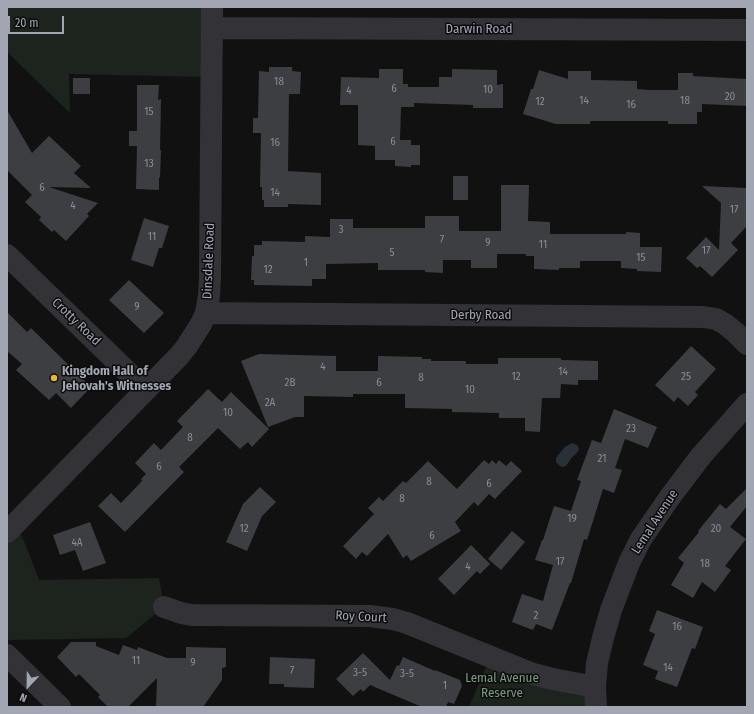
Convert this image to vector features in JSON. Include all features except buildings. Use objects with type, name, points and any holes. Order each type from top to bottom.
[{"type":"street","name":"Darwin Road","points":[[212,17],[747,30]]},
{"type":"street","name":"Dinsdale Road","points":[[7,532],[187,346],[201,324],[206,312],[210,277],[212,17]]},
{"type":"street","name":"Crotty Road","points":[[7,255],[145,389]]},
{"type":"street","name":"Derby Road","points":[[206,312],[703,317],[716,319],[725,324],[747,344]]},
{"type":"street","name":"Lemal Avenue","points":[[595,697],[597,663],[611,610],[629,564],[641,539],[693,466],[747,404]]},
{"type":"street","name":"Roy Court","points":[[164,607],[192,615],[370,616],[393,619],[407,623],[533,674],[553,679],[595,697]]},
{"type":"street","points":[[7,655],[60,707]]},
{"type":"green space","points":[[7,7],[212,7],[212,77],[69,74],[70,113],[7,52]]},
{"type":"green space","points":[[16,523],[39,580],[159,578],[164,607],[126,638],[7,640],[7,532]]},
{"type":"green space","name":"Lemal Avenue Reserve","points":[[490,657],[579,684],[596,707],[469,707]]},
{"type":"shaded area","points":[[572,443],[577,445],[579,449],[578,451],[566,466],[560,466],[556,462],[556,458],[565,447]]},
{"type":"place","name":"Kingdom Hall of Jehovah's Witnesses","points":[[54,378]]}]
